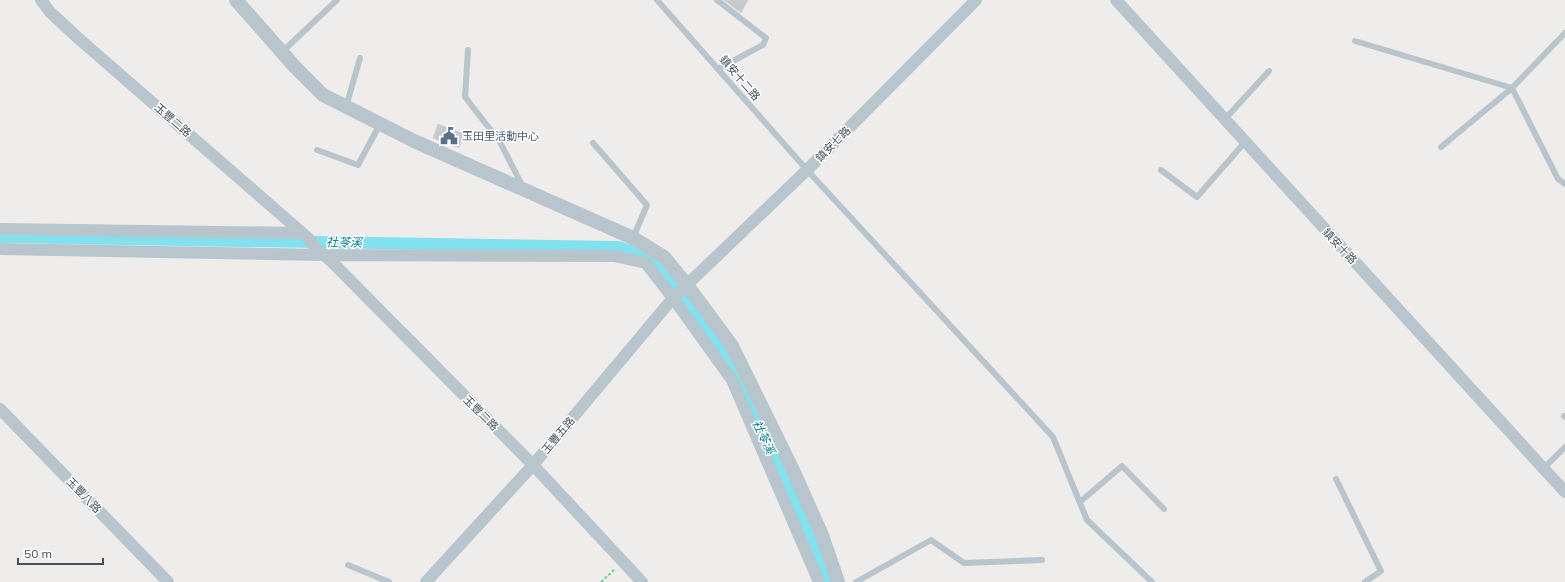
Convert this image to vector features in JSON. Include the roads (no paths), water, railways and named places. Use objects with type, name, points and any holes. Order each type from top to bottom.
[{"type":"street","name":"玉豐二路","points":[[41,0],[50,12],[72,32],[305,236],[533,465],[642,582]]},
{"type":"street","points":[[236,0],[323,95],[414,141],[633,238],[664,257],[687,285],[732,346],[793,470],[822,535],[838,582]]},
{"type":"street","name":"鎮安十路","points":[[1116,0],[1565,492]]},
{"type":"street","name":"鎮安七路","points":[[687,285],[806,170],[970,2]]},
{"type":"street","points":[[0,229],[305,236]]},
{"type":"street","points":[[0,249],[614,256],[646,263],[732,380],[819,582]]},
{"type":"street","name":"玉豐五路","points":[[426,582],[533,465],[673,298],[687,285]]},
{"type":"street","name":"玉豐八路","points":[[0,409],[168,582]]},
{"type":"lane","points":[[282,52],[337,0]]},
{"type":"lane","name":"鎮安十二路","points":[[657,0],[806,170],[1053,437],[1087,520],[1152,582]]},
{"type":"lane","points":[[717,0],[766,38],[763,45],[718,69]]},
{"type":"lane","points":[[1441,147],[1512,88],[1565,33]]},
{"type":"lane","points":[[1355,41],[1512,88],[1558,179],[1565,184]]},
{"type":"lane","points":[[468,50],[465,97],[500,142],[524,190]]},
{"type":"lane","points":[[346,107],[360,58]]},
{"type":"lane","points":[[1225,119],[1269,72]]},
{"type":"lane","points":[[317,150],[358,165],[380,124]]},
{"type":"lane","points":[[1161,170],[1198,197],[1245,142]]},
{"type":"lane","points":[[593,143],[647,205],[633,238]]},
{"type":"lane","points":[[1544,468],[1565,447]]},
{"type":"lane","points":[[1080,502],[1122,466],[1164,509]]},
{"type":"lane","points":[[1336,479],[1380,571],[1365,582]]},
{"type":"lane","points":[[856,582],[931,540],[964,563],[1042,560]]},
{"type":"lane","points":[[348,565],[389,582]]},
{"type":"waterway","name":"社苓溪","points":[[0,237],[618,247],[641,254],[665,272],[674,285]]},
{"type":"waterway","name":"社苓溪","points":[[685,300],[727,356],[822,561],[830,582]]},
{"type":"place","name":"玉田里活動中心","points":[[449,136]]}]
